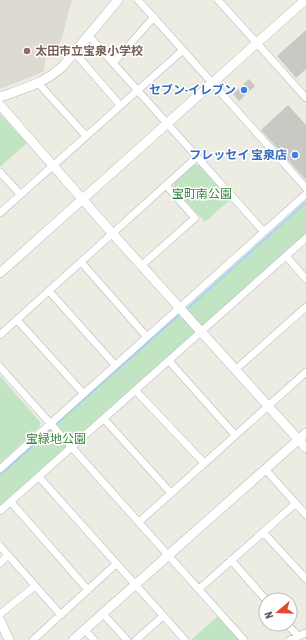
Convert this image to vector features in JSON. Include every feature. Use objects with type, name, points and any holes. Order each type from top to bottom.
[{"type":"street","points":[[0,97],[38,83],[54,74],[75,52],[118,0]]},
{"type":"street","points":[[138,0],[306,188]]},
{"type":"street","points":[[218,0],[306,98]]},
{"type":"street","points":[[0,274],[167,123],[305,2]]},
{"type":"street","points":[[113,63],[154,17]]},
{"type":"street","points":[[88,36],[264,232]]},
{"type":"street","points":[[0,213],[183,50]]},
{"type":"street","points":[[75,52],[120,105]]},
{"type":"street","points":[[38,83],[86,136]]},
{"type":"street","points":[[0,105],[112,233],[306,448]]},
{"type":"street","points":[[0,335],[197,157]]},
{"type":"street","points":[[0,172],[20,194]]},
{"type":"street","points":[[142,266],[195,218],[166,185]]},
{"type":"street","points":[[0,469],[306,194]]},
{"type":"street","points":[[0,511],[306,238]]},
{"type":"street","points":[[286,256],[306,279]]},
{"type":"street","points":[[81,262],[147,337]]},
{"type":"street","points":[[48,291],[115,365]]},
{"type":"street","points":[[235,370],[306,307]]},
{"type":"street","points":[[17,320],[83,393]]},
{"type":"street","points":[[169,361],[235,435]]},
{"type":"street","points":[[0,367],[244,640]]},
{"type":"street","points":[[139,522],[306,372]]},
{"type":"street","points":[[136,391],[204,463]]},
{"type":"street","points":[[104,419],[171,493]]},
{"type":"street","points":[[73,640],[306,433]]},
{"type":"street","points":[[265,469],[306,514]]},
{"type":"street","points":[[39,477],[185,640]]},
{"type":"street","points":[[11,502],[88,590]]},
{"type":"street","points":[[198,589],[296,503]]},
{"type":"street","points":[[263,532],[306,578]]},
{"type":"street","points":[[0,546],[61,615]]},
{"type":"street","points":[[0,563],[8,555]]},
{"type":"street","points":[[231,560],[259,592]]},
{"type":"street","points":[[33,640],[116,564]]},
{"type":"street","points":[[0,614],[35,586]]},
{"type":"street","points":[[103,614],[127,640]]},
{"type":"street","points":[[136,640],[164,616]]},
{"type":"street","points":[[0,620],[9,640]]},
{"type":"street","points":[[85,630],[94,640]]},
{"type":"street","points":[[294,632],[298,636]]},
{"type":"street","points":[[290,640],[306,633]]},
{"type":"shaded area","name":"太田市立宝泉小学校","points":[[0,0],[72,0],[60,44],[46,59],[43,72],[0,89]]},
{"type":"green space","points":[[0,114],[27,143],[0,167]]},
{"type":"green space","name":"宝町南公園","points":[[194,165],[199,165],[230,200],[205,222],[174,188],[174,183]]},
{"type":"green space","name":"宝緑地公園","points":[[306,202],[306,233],[0,506],[0,473]]},
{"type":"green space","points":[[0,376],[41,423],[39,427],[0,463]]},
{"type":"green space","points":[[220,614],[244,640],[191,640]]},
{"type":"building","points":[[306,30],[306,69],[296,78],[277,56]]},
{"type":"building","name":"セブン-イレブン","points":[[249,79],[255,86],[239,101],[233,94]]},
{"type":"building","name":"フレッセイ 宝泉店","points":[[288,105],[306,125],[306,180],[261,130]]},
{"type":"waterway","points":[[189,307],[306,202]]},
{"type":"waterway","points":[[58,422],[179,315]]},
{"type":"waterway","points":[[0,475],[49,431]]},
{"type":"place","name":"太田市立宝泉小学校","points":[[27,51]]},
{"type":"place","name":"セブン-イレブン","points":[[244,90]]},
{"type":"place","name":"フレッセイ 宝泉店","points":[[295,155]]}]
